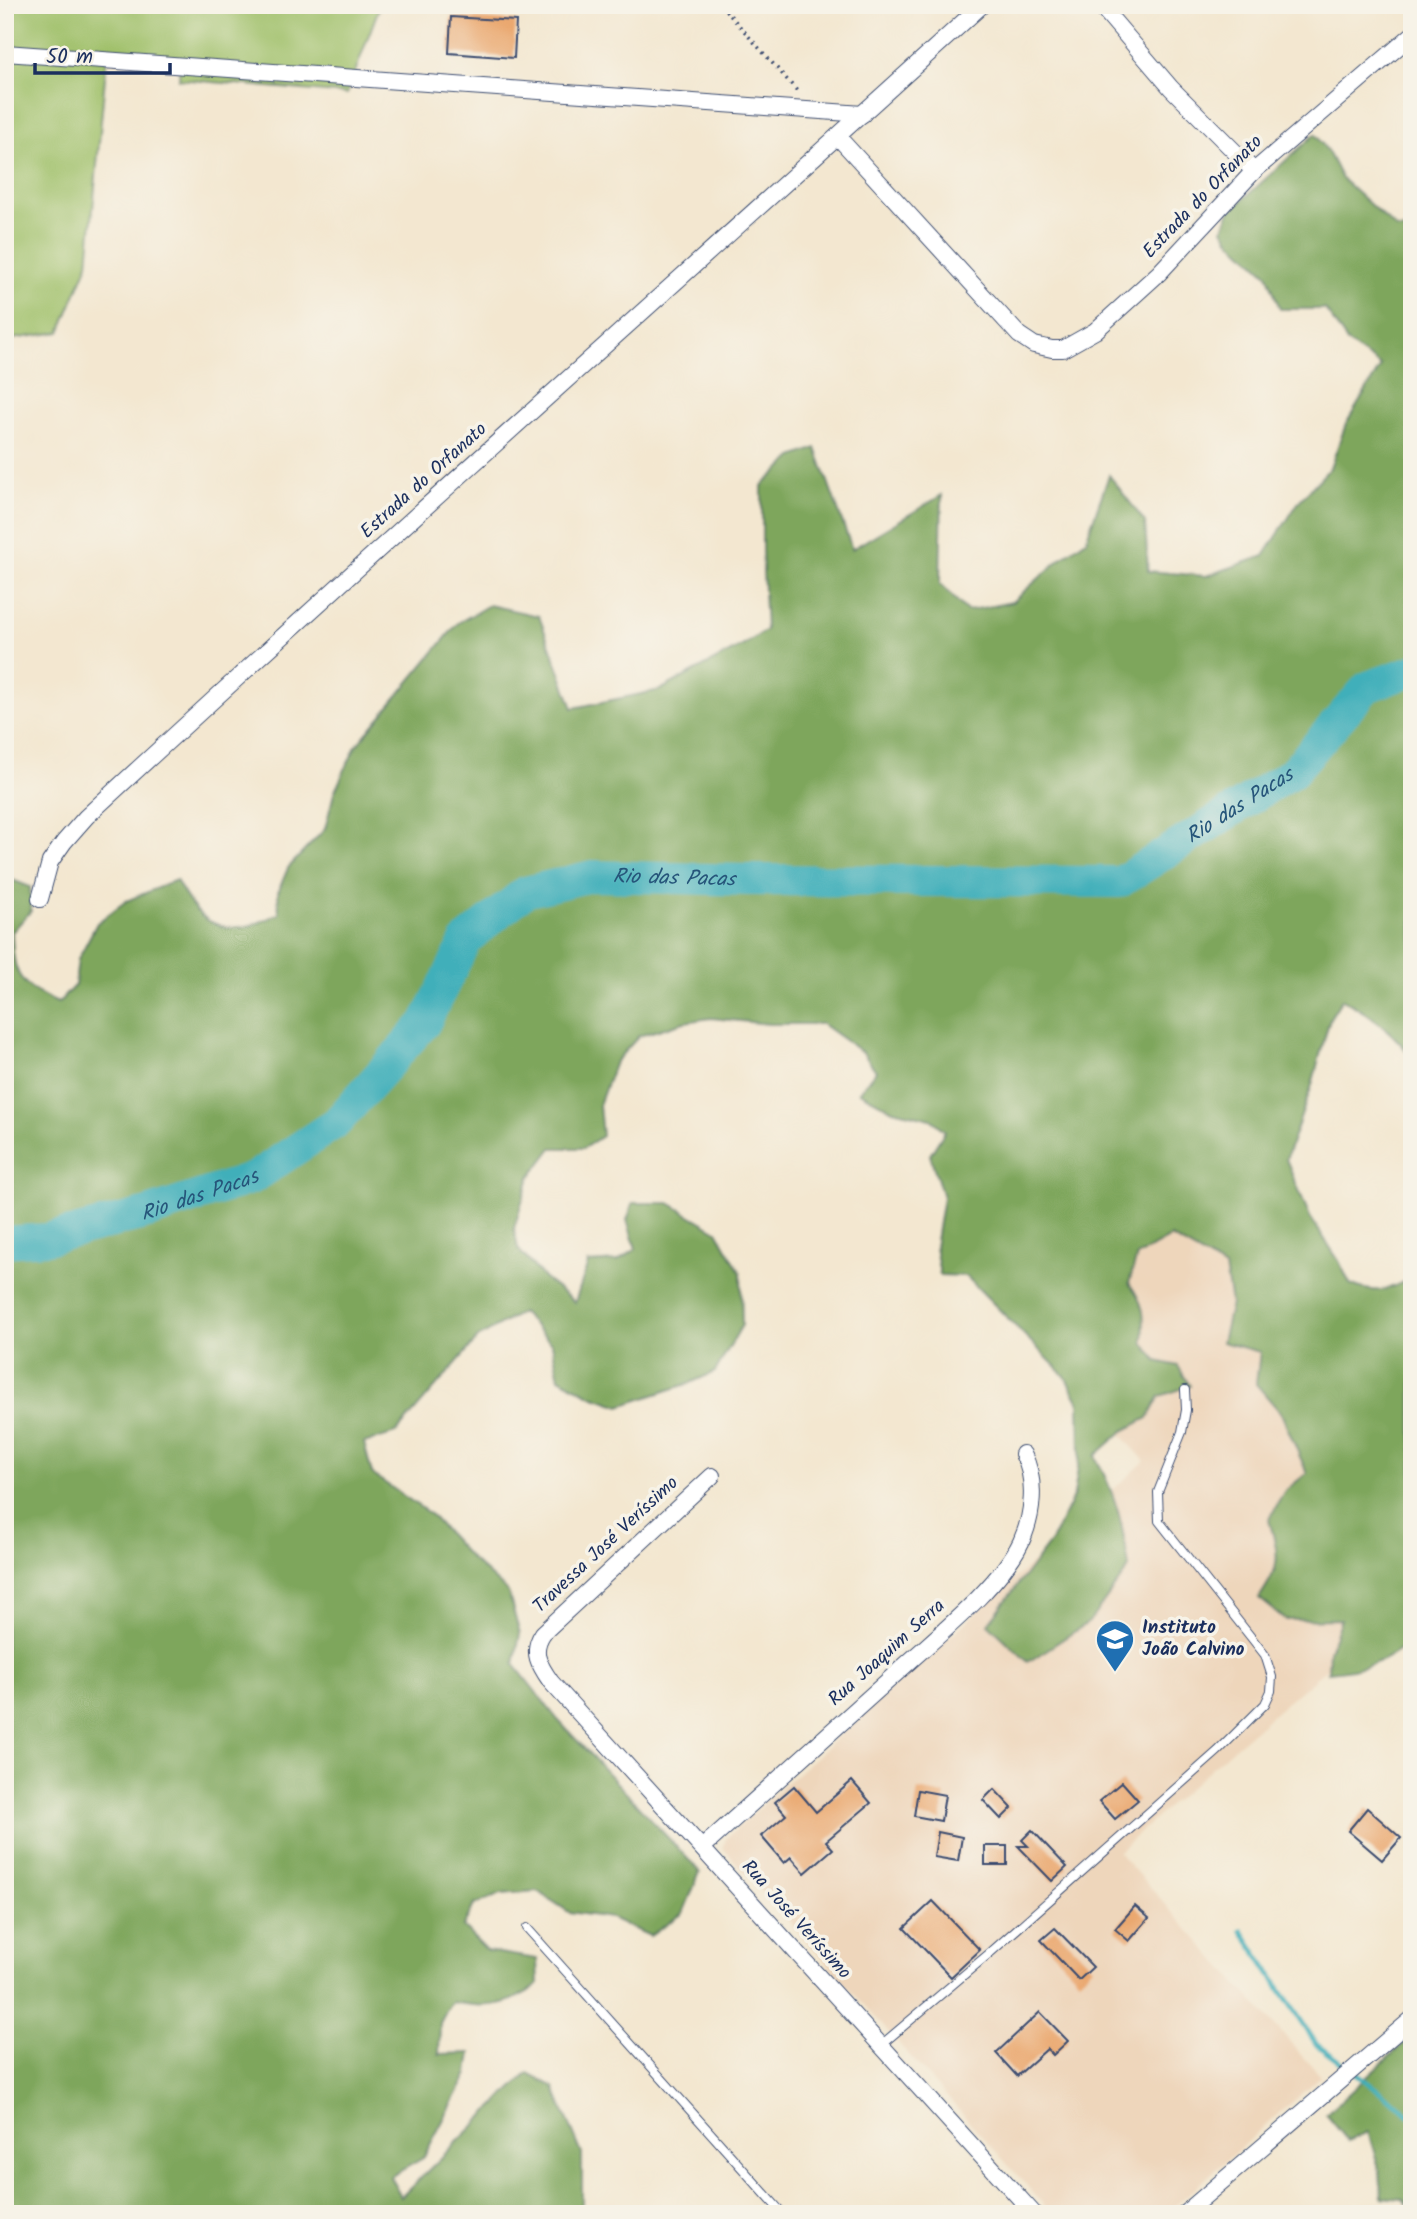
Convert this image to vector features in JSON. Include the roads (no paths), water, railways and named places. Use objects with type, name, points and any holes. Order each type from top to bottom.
[{"type":"street","name":"Estrada do Orfanato","points":[[40,899],[50,862],[86,817],[982,5]]},
{"type":"street","points":[[1100,5],[1171,88],[1254,171]]},
{"type":"street","name":"Estrada do Orfanato","points":[[838,136],[1019,335],[1034,345],[1063,349],[1095,331],[1159,273],[1254,171],[1412,35]]},
{"type":"street","points":[[5,53],[863,114]]},
{"type":"street","name":"Rua Joaquim Serra","points":[[703,1847],[964,1612],[1007,1564],[1022,1540],[1033,1493],[1029,1466],[1023,1454]]},
{"type":"street","name":"Travessa José Veríssimo","points":[[535,1650],[538,1641],[550,1626],[712,1476]]},
{"type":"street","name":"Rua José Veríssimo","points":[[535,1650],[537,1659],[551,1682],[1034,2214]]},
{"type":"street","points":[[1184,2214],[1412,2019]]},
{"type":"lane","points":[[881,2045],[1218,1751],[1265,1704],[1271,1691],[1272,1677],[1265,1655],[1159,1521],[1158,1492],[1182,1432],[1186,1410],[1185,1390]]},
{"type":"lane","points":[[527,1928],[783,2214]]},
{"type":"waterway","name":"Rio das Pacas","points":[[5,1242],[47,1239],[148,1213],[253,1178],[337,1122],[425,1023],[466,940],[525,892],[592,876],[748,880],[1120,882],[1293,772],[1367,687],[1412,671]]},
{"type":"waterway","points":[[1242,1931],[1317,2045],[1412,2118]]},
{"type":"place","name":"Instituto João Calvino","points":[[1115,1673]]}]
